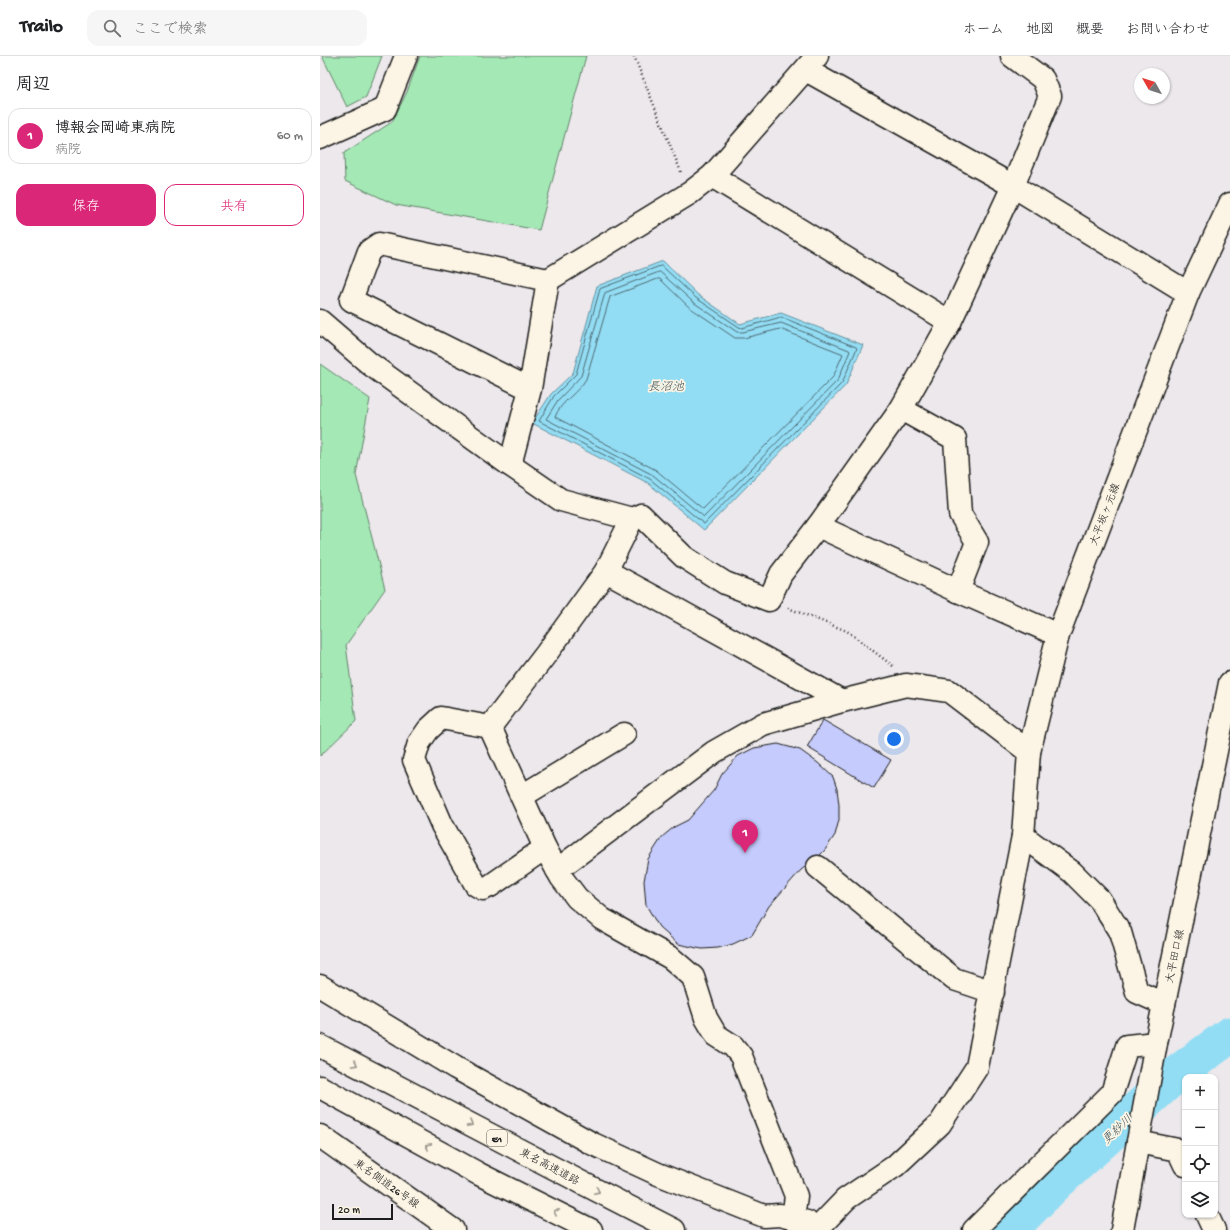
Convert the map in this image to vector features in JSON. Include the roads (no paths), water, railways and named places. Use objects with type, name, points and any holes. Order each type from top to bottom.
[{"type":"main road","points":[[320,138],[385,109],[406,56]]},
{"type":"main road","points":[[320,321],[370,364],[561,500],[632,519],[641,515],[684,557],[725,583],[769,600],[781,574],[818,526],[901,409],[950,322],[1013,186],[1050,96],[1043,79],[1012,56]]},
{"type":"main road","points":[[530,388],[351,300],[369,251],[379,244],[548,280],[690,194],[712,176],[811,63],[1188,293]]},
{"type":"main road","points":[[712,176],[950,322]]},
{"type":"main road","name":"大平坂ヶ元線","points":[[827,1228],[846,1200],[895,1166],[940,1124],[977,1067],[1023,836],[1029,752],[1058,635],[1188,293],[1230,204]]},
{"type":"main road","points":[[510,465],[530,388],[548,280]]},
{"type":"main road","points":[[901,409],[955,439],[960,514],[977,542],[958,591]]},
{"type":"main road","points":[[490,727],[546,654],[606,571],[632,519]]},
{"type":"main road","points":[[818,526],[958,591],[1058,635]]},
{"type":"main road","points":[[606,571],[842,701]]},
{"type":"main road","name":"大平田口線","points":[[1122,1230],[1154,1053],[1230,683]]},
{"type":"main road","points":[[557,870],[714,752],[763,724],[842,701],[906,685],[949,691],[1029,752]]},
{"type":"main road","points":[[490,727],[442,718],[428,730],[419,743],[414,760],[442,825],[476,886],[483,889],[490,886],[545,848]]},
{"type":"main road","points":[[490,727],[545,848],[560,877],[577,898],[602,919],[671,958],[693,977],[706,1018],[716,1035],[733,1046],[741,1056],[796,1196],[793,1218]]},
{"type":"main road","points":[[522,796],[624,734]]},
{"type":"main road","points":[[1023,836],[1072,872],[1100,900],[1120,932],[1138,992],[1164,1004]]},
{"type":"main road","points":[[818,867],[954,979],[993,992]]},
{"type":"main road","points":[[320,986],[456,1068],[591,1143],[758,1223],[780,1215],[827,1228]]},
{"type":"main road","name":"東名高速道路","points":[[320,1046],[674,1230]]},
{"type":"main road","points":[[974,1230],[1112,1093],[1128,1046],[1154,1053]]},
{"type":"main road","points":[[320,1088],[479,1174],[591,1230]]},
{"type":"main road","name":"東名側道26号線","points":[[320,1136],[453,1230]]},
{"type":"main road","points":[[1138,1142],[1178,1150],[1182,1159]]},
{"type":"main road","points":[[1209,1218],[1214,1230]]},
{"type":"water","name":"長沼池","points":[[663,261],[698,295],[740,324],[781,313],[863,345],[846,385],[704,530],[648,483],[532,423],[551,394],[573,373],[597,286]]},
{"type":"waterway","name":"更紗川","points":[[1009,1230],[1057,1182],[1174,1076],[1230,1035]]},
{"type":"place","name":"博報会岡崎東病院","points":[[745,853]]}]
